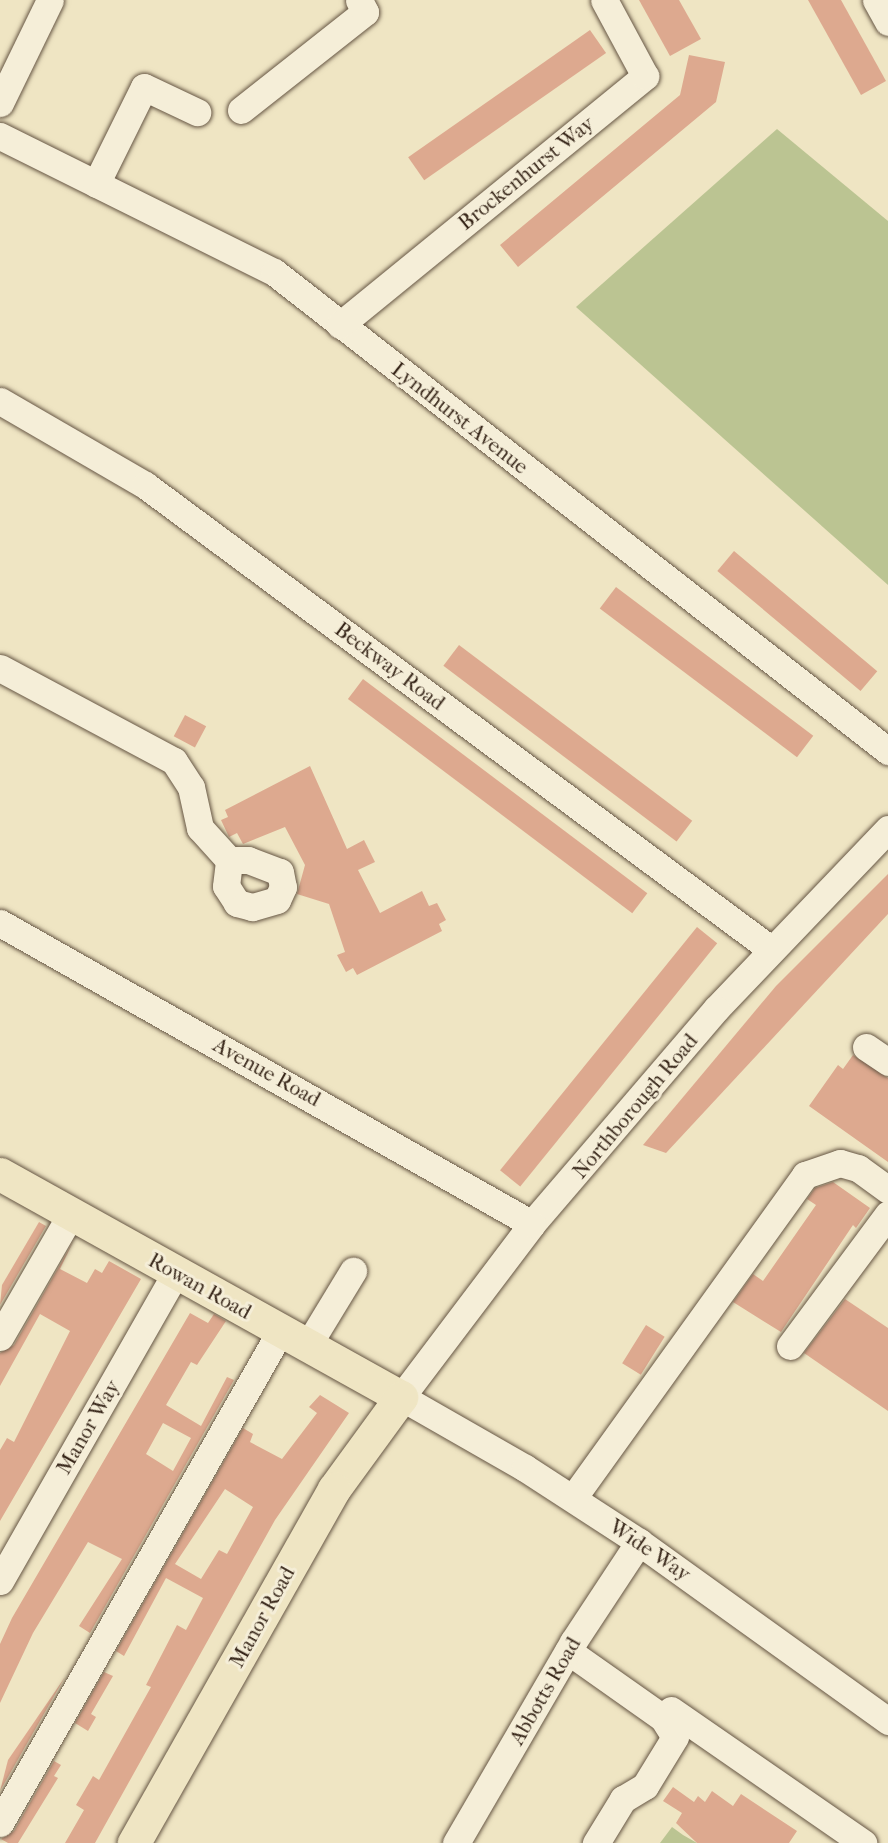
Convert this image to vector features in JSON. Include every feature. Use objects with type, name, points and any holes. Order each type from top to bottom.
[{"type":"main road","name":"Rowan Road","points":[[0,1173],[401,1397]]},
{"type":"main road","name":"Manor Road","points":[[134,1843],[334,1489],[401,1397]]},
{"type":"street","points":[[0,101],[50,0]]},
{"type":"street","points":[[241,110],[365,12],[359,0]]},
{"type":"street","name":"Brockenhurst Way","points":[[340,325],[645,76],[604,0]]},
{"type":"street","points":[[876,0],[888,22]]},
{"type":"street","points":[[96,184],[144,87],[197,112]]},
{"type":"street","name":"Lyndhurst Avenue","points":[[0,136],[259,262],[888,751]]},
{"type":"street","name":"Beckway Road","points":[[0,400],[145,484],[770,948]]},
{"type":"street","points":[[0,668],[174,760],[188,781],[200,828],[229,860]]},
{"type":"street","name":"Northborough Road","points":[[401,1397],[532,1224],[770,948],[888,830]]},
{"type":"street","name":"Avenue Road","points":[[0,923],[532,1224]]},
{"type":"street","points":[[573,1498],[805,1175],[840,1163],[858,1168],[888,1190]]},
{"type":"street","points":[[0,1337],[71,1214]]},
{"type":"street","points":[[790,1346],[888,1214]]},
{"type":"street","points":[[0,1823],[294,1338],[353,1271]]},
{"type":"street","name":"Manor Way","points":[[0,1581],[176,1272]]},
{"type":"street","name":"Wide Way","points":[[401,1397],[573,1498],[639,1542],[888,1721]]},
{"type":"street","name":"Abbotts Road","points":[[456,1843],[568,1651],[639,1542]]},
{"type":"street","points":[[568,1651],[663,1718],[675,1737],[645,1786],[622,1799],[596,1843]]},
{"type":"street","points":[[671,1710],[863,1843]]},
{"type":"green space","points":[[777,129],[888,221],[888,585],[576,307]]},
{"type":"green space","points":[[672,1827],[683,1835],[697,1843],[660,1843]]},
{"type":"building","points":[[639,0],[679,0],[701,39],[670,56]]},
{"type":"building","points":[[808,0],[841,0],[886,81],[861,95]]},
{"type":"building","points":[[590,30],[606,53],[424,180],[408,157]]},
{"type":"building","points":[[689,55],[725,62],[716,102],[518,267],[500,245],[680,95]]},
{"type":"building","points":[[734,551],[877,671],[861,691],[717,571]]},
{"type":"building","points":[[616,587],[813,736],[797,757],[600,609]]},
{"type":"building","points":[[459,645],[692,821],[677,841],[443,666]]},
{"type":"building","points":[[363,679],[647,893],[632,913],[348,699]]},
{"type":"building","points":[[185,715],[206,726],[195,747],[174,736]]},
{"type":"building","points":[[310,766],[347,849],[364,840],[375,862],[358,870],[380,913],[422,891],[429,906],[437,903],[446,920],[439,924],[442,931],[357,975],[353,968],[346,972],[337,955],[345,952],[329,904],[297,894],[305,865],[285,827],[243,844],[237,833],[229,837],[221,820],[228,817],[225,810]]},
{"type":"building","points":[[888,874],[888,914],[666,1153],[643,1145],[776,986]]},
{"type":"building","points":[[697,927],[717,943],[520,1187],[500,1170]]},
{"type":"building","points":[[853,1055],[888,1078],[888,1162],[809,1106],[838,1065],[843,1069]]},
{"type":"building","points":[[833,1182],[870,1208],[856,1228],[853,1225],[781,1332],[733,1302],[753,1274],[763,1281],[816,1205],[807,1199],[815,1188]]},
{"type":"building","points":[[39,1222],[46,1226],[0,1305],[2,1285]]},
{"type":"building","points":[[73,1242],[60,1269],[87,1283],[95,1269],[102,1273],[109,1261],[141,1279],[0,1521],[0,1450],[7,1438],[14,1442],[70,1331],[40,1314],[0,1386],[0,1353],[14,1345]]},
{"type":"building","points":[[845,1299],[888,1328],[888,1411],[804,1353]]},
{"type":"building","points":[[190,1313],[208,1323],[214,1314],[226,1321],[197,1365],[191,1362],[166,1405],[201,1426],[227,1377],[234,1380],[90,1633],[79,1626],[122,1559],[88,1542],[33,1633],[0,1703],[0,1644],[12,1618]],"holes":[[[163,1423],[191,1438],[173,1471],[146,1454]]]},
{"type":"building","points":[[646,1325],[665,1337],[641,1375],[622,1363]]},
{"type":"building","points":[[320,1395],[349,1413],[275,1520],[95,1843],[65,1843],[84,1810],[76,1805],[93,1776],[99,1780],[151,1687],[146,1685],[177,1625],[186,1630],[203,1598],[166,1578],[124,1656],[116,1651],[243,1428],[253,1434],[250,1442],[282,1459],[317,1413],[309,1407]],"holes":[[[225,1489],[253,1507],[227,1554],[219,1550],[201,1579],[175,1564]]]},
{"type":"building","points":[[104,1672],[113,1676],[91,1714],[96,1717],[88,1731],[75,1723]]},
{"type":"building","points":[[65,1677],[0,1791],[8,1760]]},
{"type":"building","points":[[54,1761],[61,1765],[54,1776],[58,1778],[18,1843],[8,1843],[1,1839],[14,1831]]},
{"type":"building","points":[[673,1787],[694,1802],[698,1796],[705,1802],[712,1791],[733,1806],[741,1794],[797,1831],[789,1843],[697,1843],[676,1823],[682,1813],[663,1801]]}]
